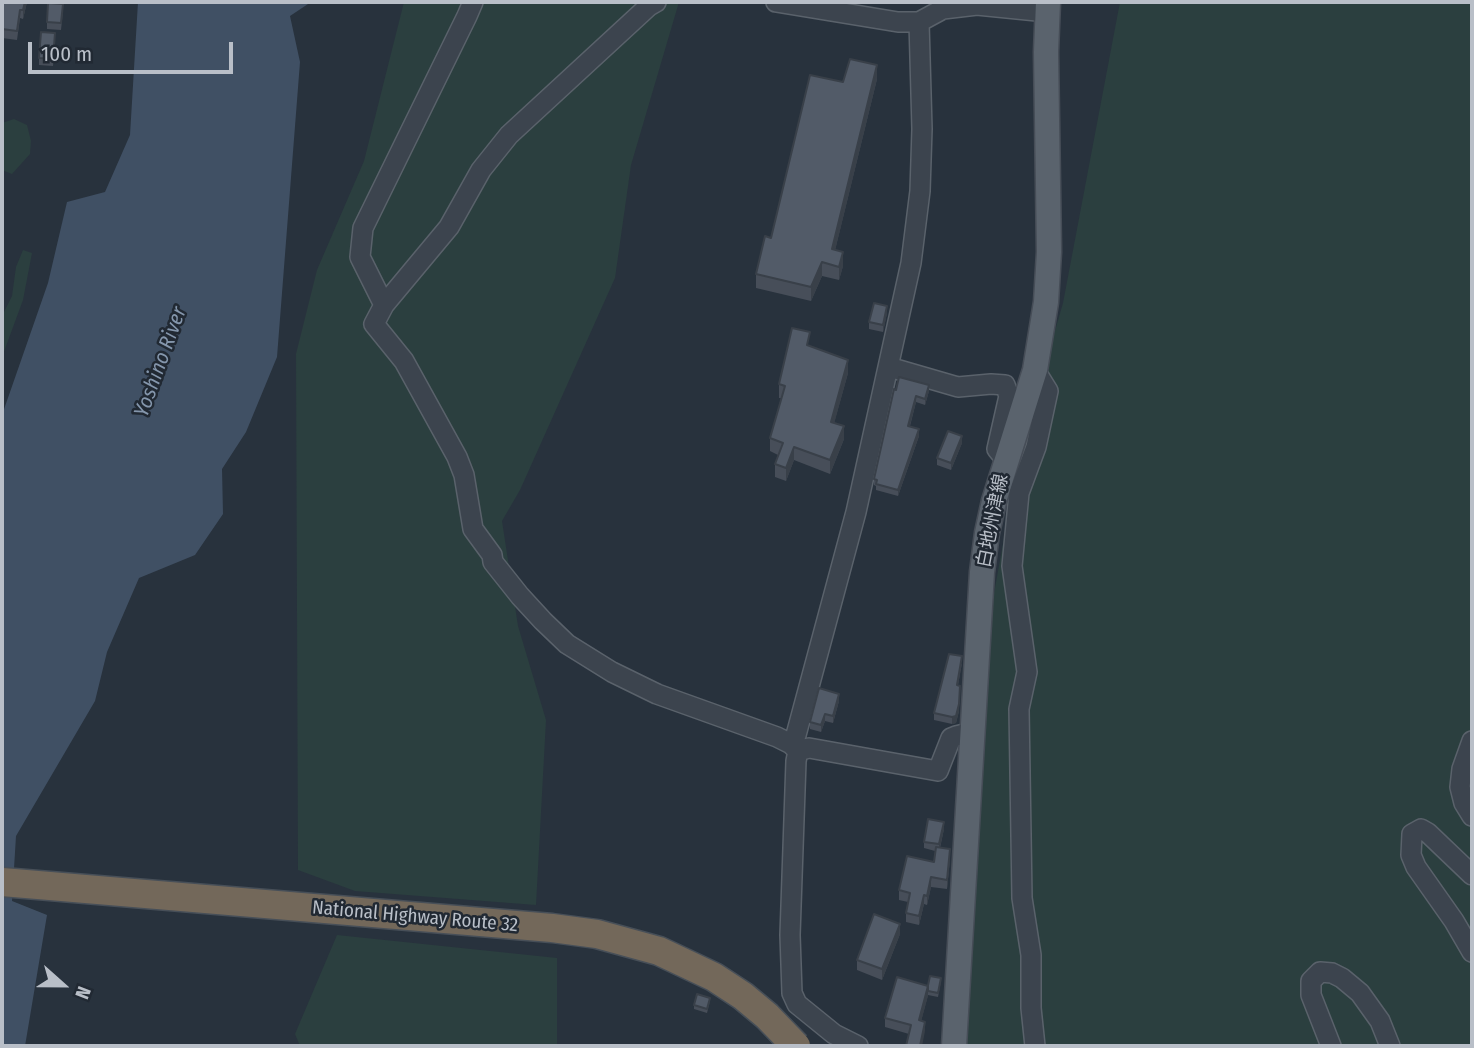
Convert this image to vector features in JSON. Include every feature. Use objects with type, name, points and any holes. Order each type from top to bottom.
[{"type":"highway","name":"National Highway Route 32","points":[[2,882],[597,934],[659,951],[714,977],[743,996],[796,1046]]},
{"type":"main road","name":"白地州津線","points":[[954,1046],[982,572],[989,522],[1035,370],[1046,302],[1049,252],[1046,52],[1048,7]]},
{"type":"street","points":[[384,305],[360,257],[363,228],[473,2]]},
{"type":"street","points":[[656,2],[509,135],[481,170],[449,226],[384,305],[374,324],[404,361],[457,457],[464,475],[473,529],[492,555],[493,562],[520,597],[567,643],[612,672],[657,694],[777,737],[794,748],[809,747],[939,771],[951,738],[973,732]]},
{"type":"street","points":[[776,2],[898,22],[919,22],[943,9],[977,5],[1048,7]]},
{"type":"street","points":[[858,1046],[834,1034],[797,1004],[792,993],[790,935],[794,748],[856,512],[911,263],[922,129],[919,22]]},
{"type":"street","points":[[888,367],[958,387],[991,384],[1004,386],[1009,396],[997,449],[1006,460]]},
{"type":"street","points":[[1035,370],[1048,391],[1035,447],[1018,494],[1012,566],[1027,672],[1019,709],[1021,898],[1031,955],[1031,1008],[1035,1046]]},
{"type":"street","points":[[1472,741],[1462,769],[1460,787],[1464,803],[1472,816]]},
{"type":"street","points":[[1472,875],[1428,833],[1421,829],[1412,834],[1411,855],[1416,867],[1472,952]]},
{"type":"street","points":[[1331,1046],[1311,995],[1311,981],[1320,972],[1332,973],[1342,978],[1360,993],[1380,1021],[1390,1046]]},
{"type":"street","points":[[786,1046],[792,1012],[797,1004]]},
{"type":"green space","points":[[404,2],[679,2],[631,165],[615,278],[520,490],[502,521],[518,626],[546,720],[536,905],[355,891],[298,870],[296,354],[317,270],[364,161]]},
{"type":"green space","points":[[1120,2],[1472,2],[1472,1046],[961,1046],[987,632],[1019,455],[1063,303]]},
{"type":"green space","points":[[14,119],[27,125],[31,141],[30,154],[12,174],[2,170],[2,123]]},
{"type":"green space","points":[[23,250],[32,253],[23,300],[2,357],[2,316],[12,296],[16,267]]},
{"type":"green space","points":[[337,935],[557,958],[557,1046],[300,1046],[295,1034]]},
{"type":"water","name":"Yoshino River","points":[[138,2],[311,2],[290,16],[300,62],[277,357],[246,432],[222,469],[223,514],[195,555],[139,578],[107,652],[95,701],[16,836],[12,901],[47,915],[25,1046],[2,1046],[2,415],[48,283],[67,202],[105,192],[130,135]]},
{"type":"building","points":[[2,2],[25,2],[23,10],[20,10],[17,31],[2,29]]},
{"type":"building","points":[[48,3],[63,4],[61,23],[47,22]]},
{"type":"building","points":[[41,32],[55,33],[53,59],[39,58]]},
{"type":"building","points":[[850,59],[877,65],[832,249],[843,252],[839,267],[822,262],[811,287],[756,274],[765,236],[771,238],[810,75],[843,82]]},
{"type":"building","points":[[874,303],[887,306],[883,325],[869,322]]},
{"type":"building","points":[[792,328],[810,332],[807,345],[848,360],[831,422],[844,426],[830,460],[794,447],[786,468],[775,464],[783,443],[770,438],[785,386],[779,384]]},
{"type":"building","points":[[899,377],[929,385],[925,399],[916,396],[908,426],[919,429],[898,490],[876,484],[877,480],[874,479]]},
{"type":"building","points":[[948,431],[962,436],[951,463],[937,458]]},
{"type":"building","points":[[949,654],[962,656],[957,685],[960,686],[959,704],[956,716],[952,717],[934,713]]},
{"type":"building","points":[[819,688],[839,694],[833,716],[825,714],[821,725],[810,722]]},
{"type":"building","points":[[928,819],[944,822],[939,844],[924,842]]},
{"type":"building","points":[[936,847],[950,849],[947,880],[931,877],[919,916],[906,913],[910,893],[899,890],[907,856],[934,862]]},
{"type":"building","points":[[874,914],[900,924],[882,969],[857,960]]},
{"type":"building","points":[[930,976],[941,978],[938,993],[928,991],[928,986],[927,990]]},
{"type":"building","points":[[897,977],[928,986],[919,1020],[925,1022],[920,1046],[906,1046],[911,1025],[885,1018]]},
{"type":"building","points":[[697,994],[710,998],[707,1009],[694,1005]]}]
